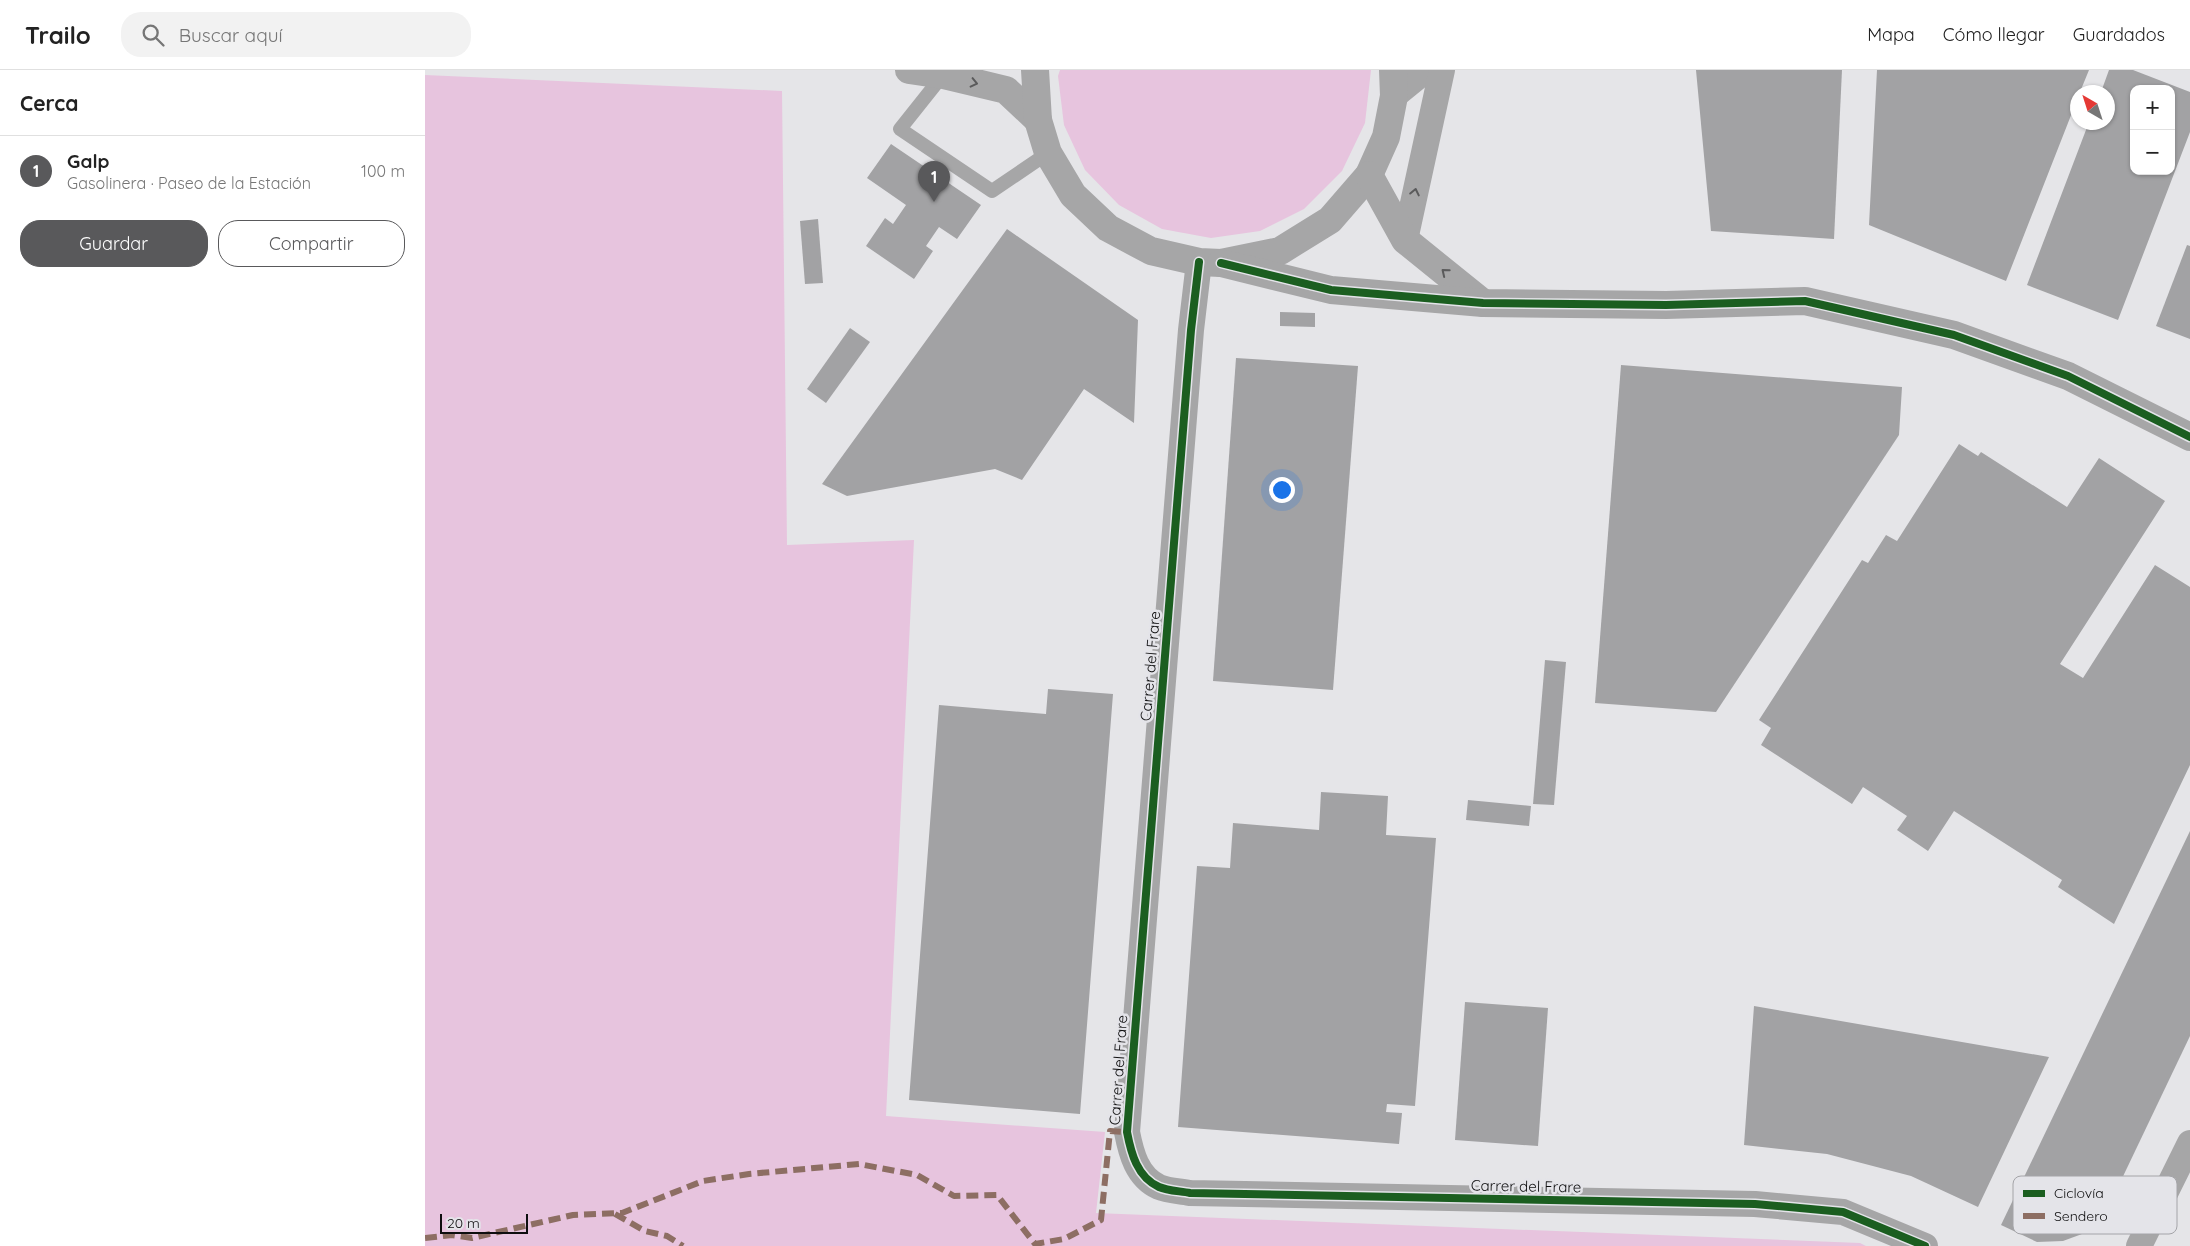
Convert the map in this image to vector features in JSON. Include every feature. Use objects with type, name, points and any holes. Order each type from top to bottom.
[{"type":"street","points":[[909,70],[943,75],[1006,90],[1038,120]]},
{"type":"street","points":[[1035,70],[1038,120],[1048,153],[1073,195],[1108,228],[1151,252],[1210,262],[1331,290],[1483,302],[1666,305],[1805,301],[1954,335],[2068,376],[2190,437]]},
{"type":"street","points":[[1210,262],[1279,251],[1331,220],[1369,175],[1386,137],[1394,83],[1426,70]]},
{"type":"street","points":[[1405,240],[1442,70]]},
{"type":"street","points":[[1369,175],[1405,240],[1483,302]]},
{"type":"street","name":"Carrer del Frare","points":[[1210,262],[1191,330],[1127,1132],[1133,1158],[1143,1174],[1159,1187],[1190,1193],[1755,1204],[1843,1212],[1925,1246]]},
{"type":"street","points":[[2174,1176],[2190,1143]]},
{"type":"street","points":[[2139,1246],[2145,1234]]},
{"type":"lane","points":[[943,75],[900,129],[992,191],[1048,153]]},
{"type":"shaded area","points":[[1060,70],[1371,70],[1365,123],[1342,171],[1304,209],[1260,231],[1211,238],[1162,229],[1119,205],[1085,170],[1064,125],[1058,76]]},
{"type":"shaded area","points":[[425,75],[782,91],[787,545],[914,540],[886,1116],[1105,1132],[1096,1213],[1860,1243],[1866,1246],[425,1246]]},
{"type":"building","points":[[1696,70],[1842,70],[1834,239],[1711,231]]},
{"type":"building","points":[[1877,70],[2089,70],[2083,85],[2070,85],[2070,118],[2006,281],[1869,225]]},
{"type":"building","points":[[2109,70],[2133,70],[2172,85],[2130,85],[2130,175],[2174,175],[2118,320],[2027,285],[2086,130],[2115,130],[2115,85],[2104,85]]},
{"type":"building","points":[[2175,86],[2190,92],[2190,132],[2175,171]]},
{"type":"building","points":[[891,144],[981,205],[957,239],[939,227],[926,246],[933,251],[914,279],[866,246],[885,218],[893,224],[906,205],[867,178]]},
{"type":"building","points":[[818,219],[823,283],[805,284],[800,221]]},
{"type":"building","points":[[1007,229],[1138,320],[1134,423],[1084,389],[1022,480],[995,469],[847,496],[822,484]]},
{"type":"building","points":[[2187,245],[2190,246],[2190,339],[2156,326]]},
{"type":"building","points":[[1280,312],[1315,313],[1315,327],[1280,326]]},
{"type":"building","points":[[850,328],[870,342],[826,403],[807,389]]},
{"type":"building","points":[[1236,358],[1358,366],[1333,690],[1213,681]]},
{"type":"building","points":[[1621,365],[1902,387],[1899,435],[1716,712],[1595,703]]},
{"type":"building","points":[[1959,444],[1978,456],[1981,452],[2067,507],[2099,458],[2165,501],[2060,664],[2083,678],[2155,565],[2190,587],[2190,765],[2114,924],[2058,887],[2062,880],[1954,811],[1928,851],[1897,830],[1907,816],[1863,787],[1852,804],[1761,745],[1771,728],[1759,720],[1862,560],[1868,563],[1886,535],[1897,541]]},
{"type":"building","points":[[1545,660],[1566,662],[1554,805],[1533,804]]},
{"type":"building","points":[[1048,689],[1113,694],[1080,1114],[909,1100],[939,705],[1046,714]]},
{"type":"building","points":[[1321,792],[1388,796],[1386,835],[1436,838],[1415,1106],[1387,1104],[1386,1112],[1402,1113],[1399,1144],[1178,1127],[1197,866],[1230,868],[1233,823],[1319,830]]},
{"type":"building","points":[[1468,800],[1531,806],[1529,826],[1466,820]]},
{"type":"building","points":[[2190,831],[2190,1036],[2123,1176],[2025,1176]]},
{"type":"building","points":[[1465,1002],[1548,1008],[1538,1146],[1455,1140]]},
{"type":"building","points":[[1754,1006],[2049,1057],[1978,1207],[1911,1176],[1827,1154],[1744,1145]]},
{"type":"building","points":[[2013,1200],[2013,1231],[2001,1225]]},
{"type":"building","points":[[2020,1234],[2082,1234],[2063,1241],[2037,1242]]},
{"type":"marked path","points":[[425,1238],[452,1235],[472,1238],[573,1215],[622,1213],[703,1181],[749,1174],[859,1164],[917,1175],[954,1196],[997,1195],[1035,1244],[1064,1239],[1101,1220],[1110,1131],[1127,1132]]},
{"type":"marked path","points":[[615,1214],[645,1231],[667,1236],[683,1246]]},
{"type":"cycle path","points":[[1199,262],[1191,330],[1127,1132],[1133,1156],[1140,1171],[1151,1183],[1159,1187],[1190,1193],[1755,1204],[1843,1212],[1925,1246]]},
{"type":"cycle path","points":[[1221,263],[1331,290],[1483,303],[1666,305],[1805,301],[1954,335],[2068,376],[2190,437]]},
{"type":"place","name":"Galp","points":[[934,202]]}]
